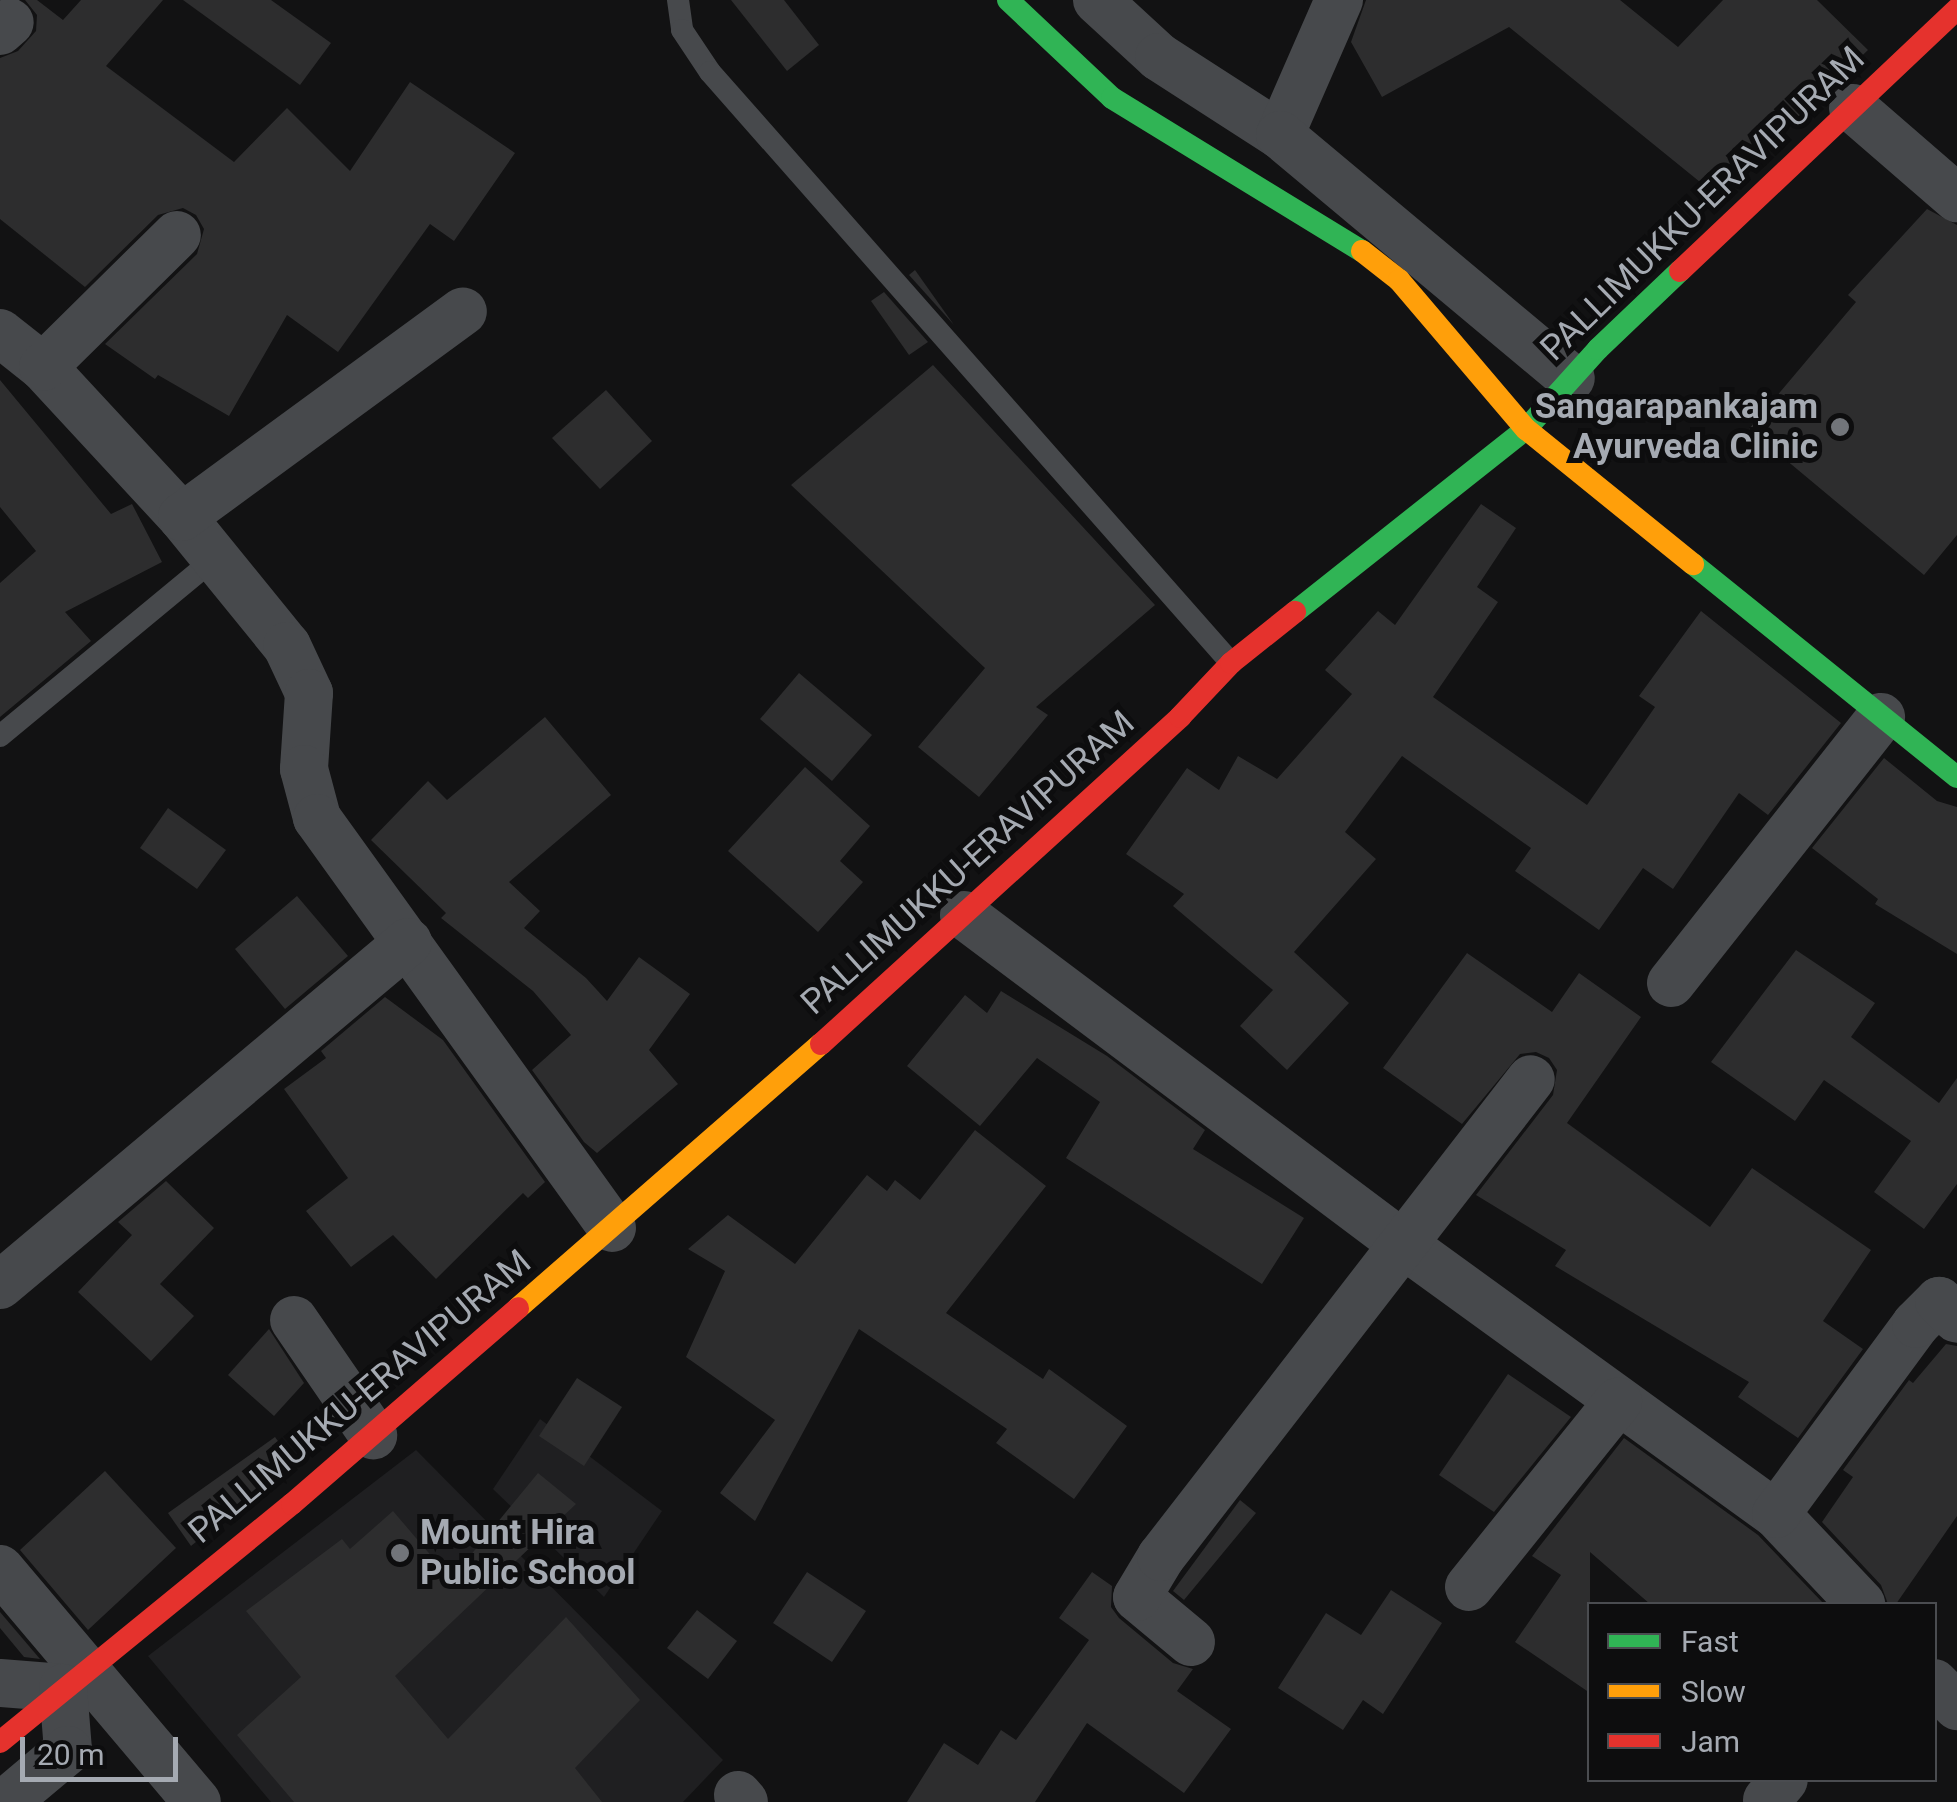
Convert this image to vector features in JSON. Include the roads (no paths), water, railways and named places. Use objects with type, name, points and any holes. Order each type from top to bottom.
[{"type":"main road","points":[[1008,0],[1112,98],[1158,130],[1351,242],[1399,280],[1526,429],[1957,777]]},
{"type":"main road","name":"PALLIMUKKU-ERAVIPURAM","points":[[0,1742],[46,1688],[374,1435],[612,1228],[1180,718],[1231,663],[1526,429],[1571,378],[1957,10]]},
{"type":"street","points":[[1097,0],[1159,56],[1280,135],[1571,378]]},
{"type":"street","points":[[1280,135],[1340,0]]},
{"type":"street","points":[[1853,108],[1957,198]]},
{"type":"street","points":[[43,367],[176,236]]},
{"type":"street","points":[[182,517],[463,311]]},
{"type":"street","points":[[0,333],[43,367],[182,517],[286,646],[309,693],[304,769],[317,818],[612,1228]]},
{"type":"street","points":[[1671,983],[1881,717]]},
{"type":"street","points":[[964,915],[1618,1402],[1776,1514],[1859,1602]]},
{"type":"street","points":[[0,1285],[408,942]]},
{"type":"street","points":[[1192,1642],[1138,1597],[1161,1558],[1531,1080]]},
{"type":"street","points":[[1776,1514],[1916,1324],[1938,1300],[1957,1319]]},
{"type":"street","points":[[294,1320],[374,1435]]},
{"type":"street","points":[[1469,1587],[1618,1402]]},
{"type":"street","points":[[0,1569],[68,1750],[6,1802]]},
{"type":"street","points":[[1937,1685],[1957,1706]]},
{"type":"street","points":[[46,1688],[197,1802]]},
{"type":"lane","points":[[678,0],[682,30],[710,72],[1231,663]]},
{"type":"lane","points":[[0,736],[216,557]]},
{"type":"place","name":"Sangarapankajam Ayurveda Clinic","points":[[1840,427]]},
{"type":"place","name":"Mount Hira Public School","points":[[400,1553]]}]
